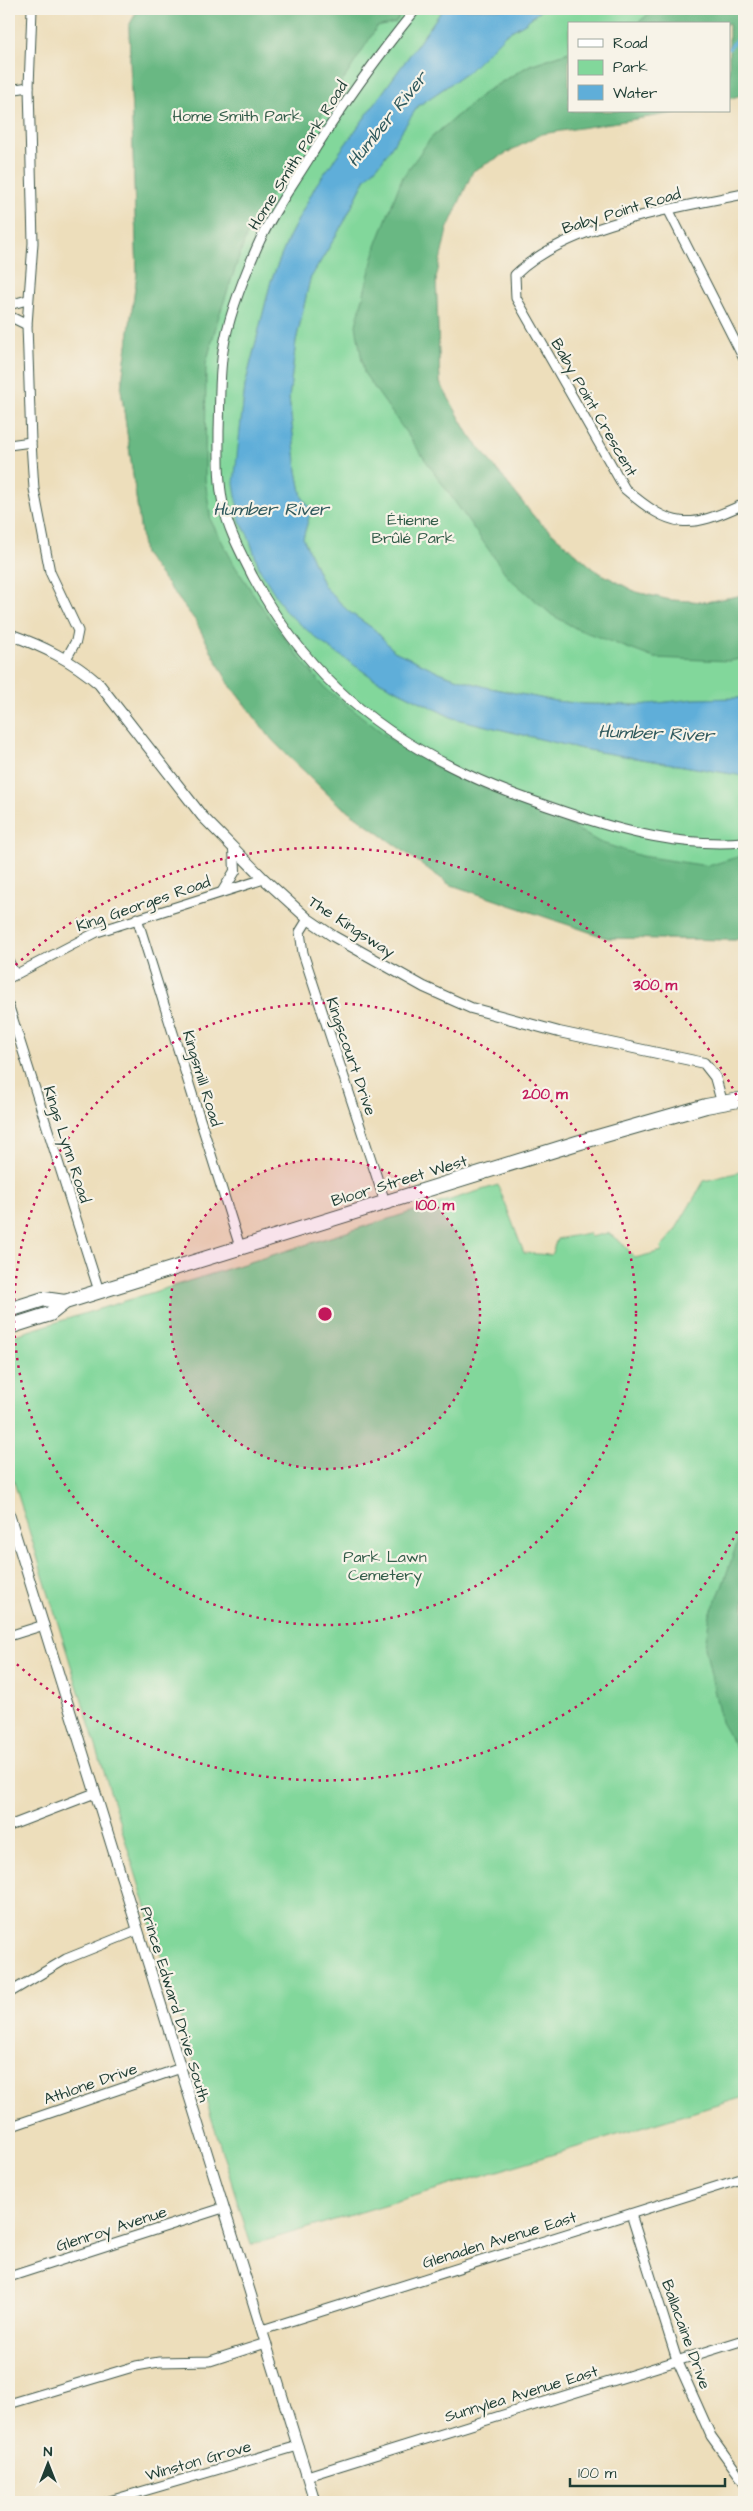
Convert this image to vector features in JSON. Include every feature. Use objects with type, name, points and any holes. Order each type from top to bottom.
[{"type":"main road","name":"Bloor Street West","points":[[9,1328],[50,1314],[65,1302],[240,1246],[722,1102],[744,1099]]},
{"type":"main road","name":"Bloor Street West","points":[[9,1310],[44,1299],[65,1302]]},
{"type":"street","points":[[32,9],[29,88],[33,243],[27,300],[31,442],[34,489],[50,572],[78,631],[76,641],[66,660]]},
{"type":"street","name":"Home Smith Park Road","points":[[416,9],[375,60],[278,207],[258,245],[243,283],[223,349],[220,380],[220,484],[228,522],[236,545],[272,611],[306,658],[355,706],[410,746],[478,780],[526,800],[626,831],[687,843],[744,842]]},
{"type":"street","points":[[9,90],[29,88]]},
{"type":"street","name":"Baby Point Road","points":[[516,275],[528,262],[550,248],[606,227],[668,209],[744,194]]},
{"type":"street","points":[[668,209],[744,358]]},
{"type":"street","name":"Baby Point Crescent","points":[[516,275],[516,298],[626,489],[651,510],[675,521],[708,519],[744,504]]},
{"type":"street","points":[[9,305],[27,300]]},
{"type":"street","points":[[9,316],[27,325]]},
{"type":"street","points":[[9,445],[31,442]]},
{"type":"street","name":"The Kingsway","points":[[9,634],[66,660],[84,670],[99,684],[183,794],[264,879],[308,919],[424,988],[471,1008],[559,1032],[704,1063],[715,1076],[722,1102]]},
{"type":"street","points":[[223,891],[235,871],[234,848]]},
{"type":"street","name":"King Georges Road","points":[[12,976],[97,932],[264,879]]},
{"type":"street","name":"Kingsmill Road","points":[[137,918],[240,1246]]},
{"type":"street","name":"Kingscourt Drive","points":[[308,919],[300,932],[303,953],[385,1202]]},
{"type":"street","points":[[9,962],[12,976]]},
{"type":"street","name":"Kings Lynn Road","points":[[9,1007],[99,1291]]},
{"type":"street","name":"Prince Edward Drive South","points":[[9,1514],[315,2502]]},
{"type":"street","points":[[9,1636],[44,1625]]},
{"type":"street","points":[[9,1826],[95,1793]]},
{"type":"street","points":[[9,1993],[66,1959],[138,1930]]},
{"type":"street","name":"Athlone Drive","points":[[9,2127],[180,2068]]},
{"type":"street","name":"Glenaden Avenue East","points":[[262,2330],[744,2178]]},
{"type":"street","name":"Glenroy Avenue","points":[[9,2277],[223,2208]]},
{"type":"street","name":"Ballacaine Drive","points":[[631,2214],[677,2360],[711,2436],[744,2482]]},
{"type":"street","name":"Sunnylea Avenue East","points":[[307,2476],[744,2340]]},
{"type":"street","points":[[9,2404],[136,2366],[160,2362],[210,2361],[266,2343]]},
{"type":"street","name":"Winston Grove","points":[[106,2502],[298,2446]]},
{"type":"green space","name":"Home Smith Park","points":[[138,9],[443,9],[316,185],[289,237],[271,281],[245,386],[240,433],[240,521],[248,535],[260,570],[355,664],[373,678],[453,718],[582,749],[744,776],[744,937],[735,940],[607,938],[449,884],[336,802],[273,741],[229,684],[195,620],[144,554],[121,389],[137,274],[129,26]]},
{"type":"green space","name":"Home Smith Park","points":[[138,9],[405,9],[395,23],[377,27],[248,231],[218,319],[206,364],[205,479],[211,521],[235,566],[270,619],[303,662],[325,688],[393,741],[441,770],[552,815],[599,842],[641,856],[708,866],[744,855],[744,937],[735,940],[607,938],[449,884],[336,802],[273,741],[229,684],[195,620],[144,554],[121,389],[137,274],[129,26]]},
{"type":"green space","name":"Étienne Brûlé Park","points":[[542,9],[654,9],[639,22],[568,22],[568,52],[530,65],[485,92],[431,138],[440,383],[470,436],[535,518],[596,571],[636,592],[670,600],[706,602],[744,595],[744,698],[695,699],[640,705],[585,704],[555,701],[485,687],[446,675],[394,651],[375,630],[348,611],[324,586],[303,538],[311,510],[302,497],[297,471],[289,398],[296,341],[310,279],[343,224],[366,178],[382,161],[418,106],[468,72],[506,34],[525,23]]},
{"type":"green space","points":[[654,9],[744,9],[744,94],[730,99],[730,22],[639,22]]},
{"type":"green space","points":[[568,52],[568,112],[681,112],[542,134],[473,171],[447,230],[436,279],[440,383],[470,436],[535,518],[596,571],[636,592],[670,600],[706,602],[744,595],[744,658],[730,661],[654,658],[577,629],[552,615],[508,577],[364,373],[356,325],[376,246],[402,178],[431,138],[485,92],[530,65]]},
{"type":"green space","name":"Park Lawn Cemetery","points":[[744,1171],[744,2097],[251,2245],[9,1466],[9,1337],[498,1185],[524,1253],[551,1255],[557,1239],[588,1233],[590,1237],[608,1233],[623,1244],[635,1258],[662,1251],[661,1247],[674,1232],[704,1181]]},
{"type":"green space","points":[[744,1523],[744,1762],[721,1722],[705,1647],[710,1614],[722,1587]]},
{"type":"water","name":"Humber River","points":[[443,9],[542,9],[525,23],[506,34],[468,72],[418,106],[382,161],[366,178],[343,224],[310,279],[296,341],[289,398],[297,471],[302,497],[311,510],[303,538],[324,586],[348,611],[375,630],[394,651],[446,675],[485,687],[555,701],[585,704],[640,705],[695,699],[744,698],[744,776],[582,749],[453,718],[373,678],[322,643],[286,612],[260,570],[248,535],[240,521],[234,483],[245,386],[271,281],[289,237],[316,185]]},
{"type":"waterway","points":[[730,48],[736,39],[744,36]]}]
